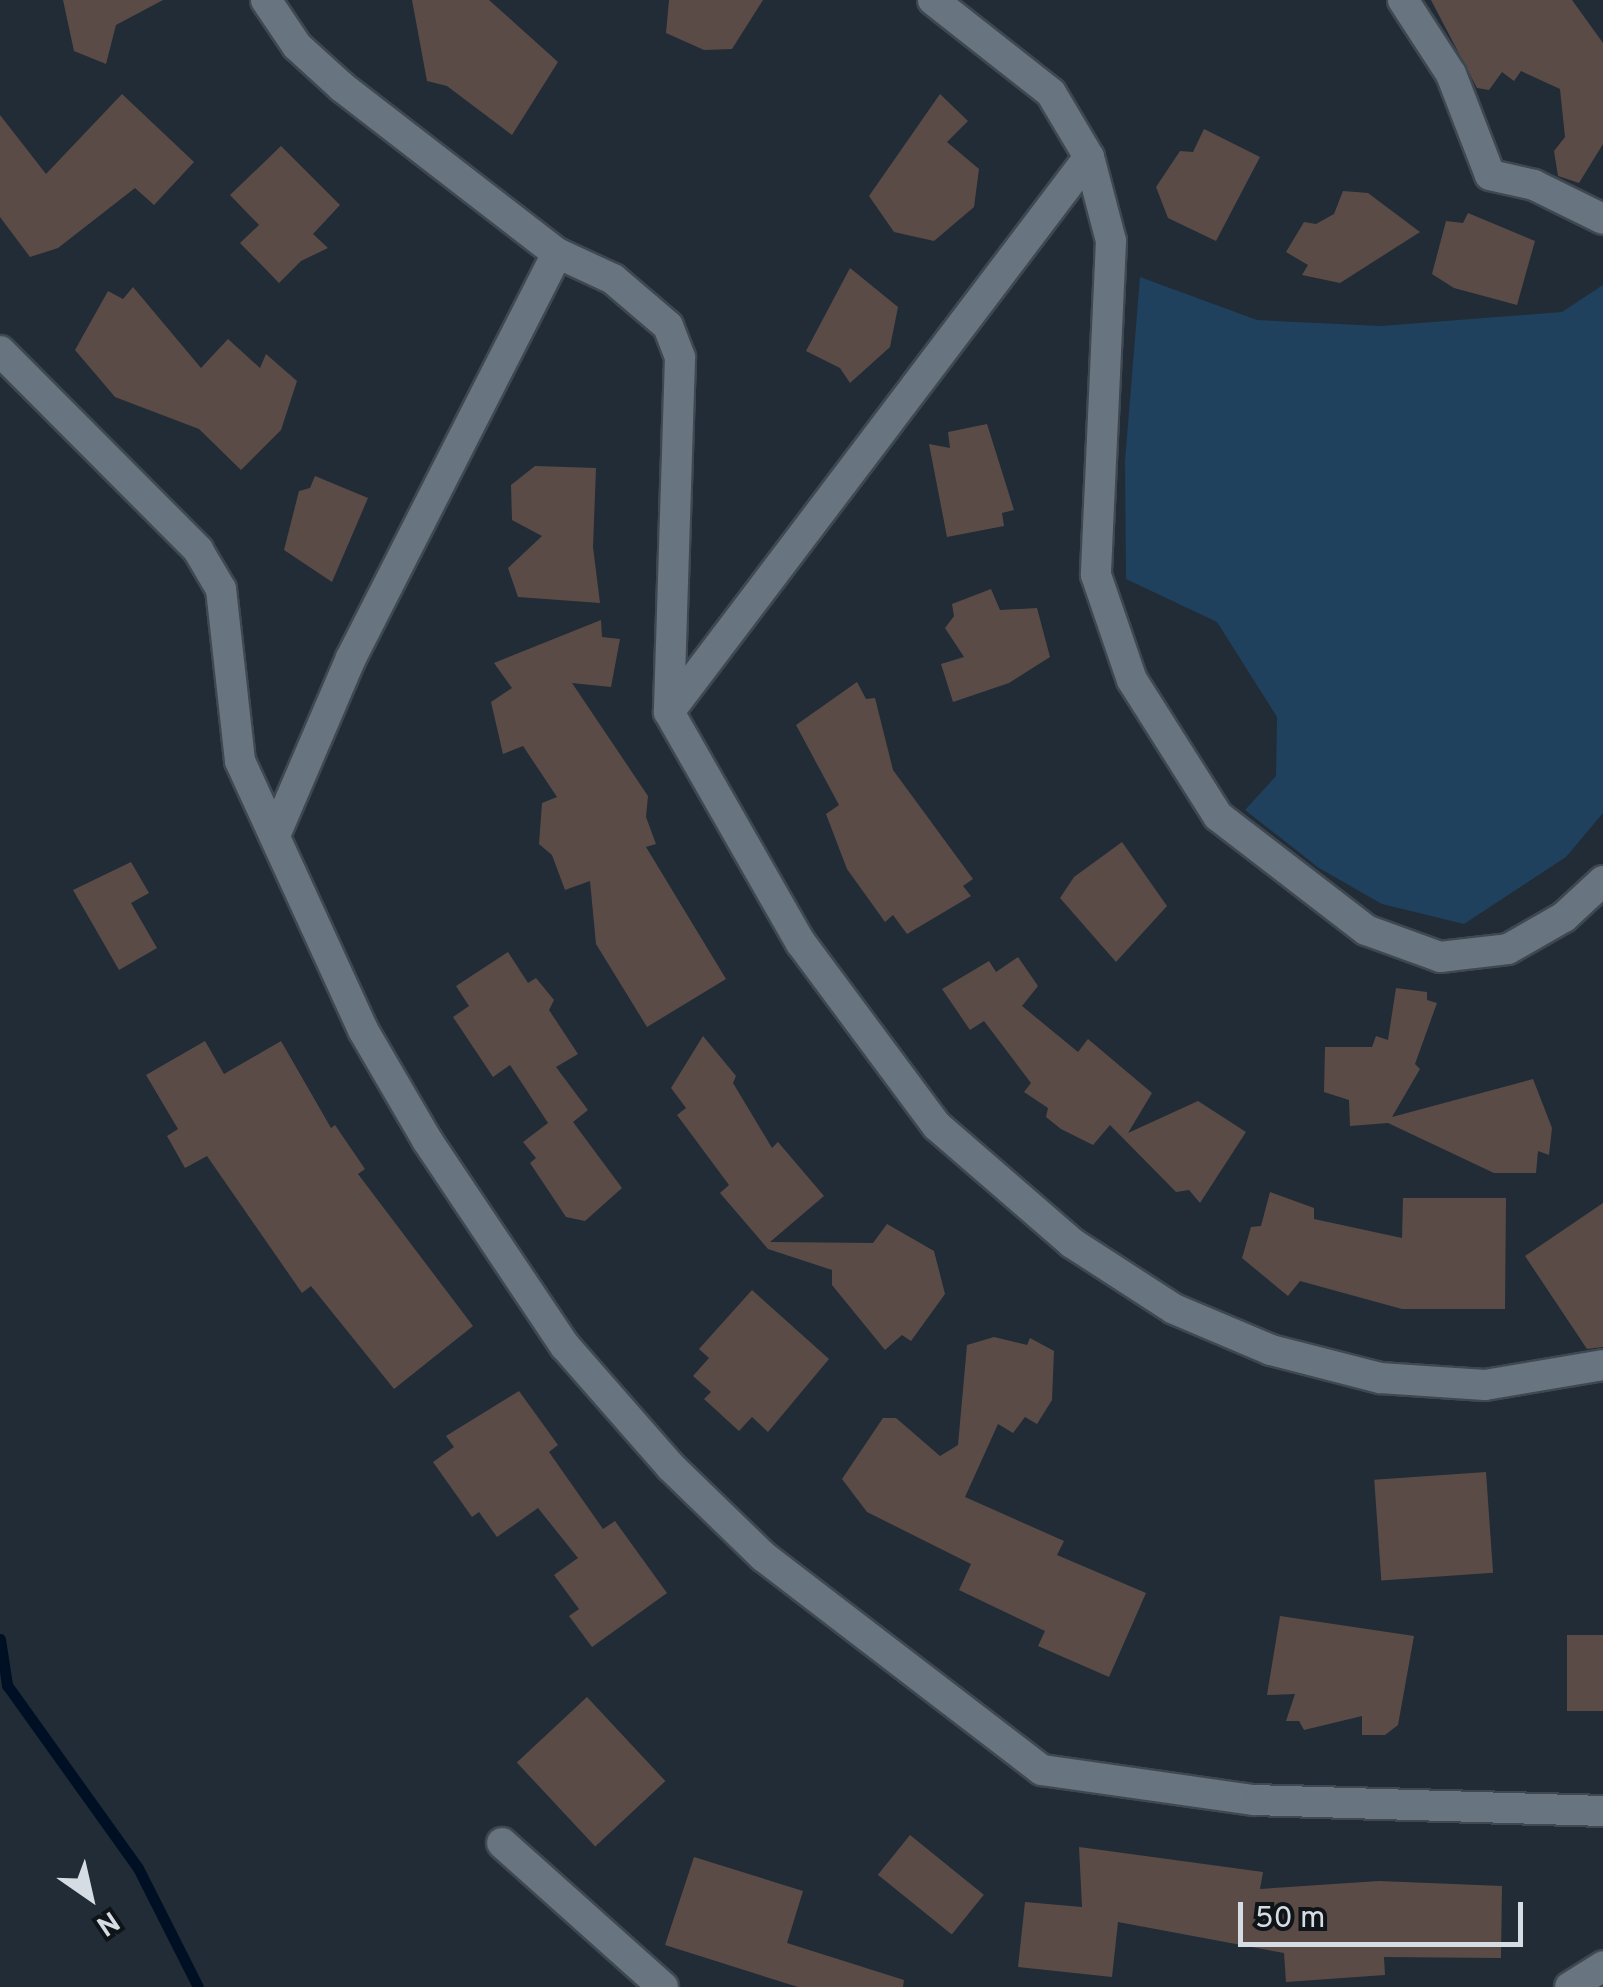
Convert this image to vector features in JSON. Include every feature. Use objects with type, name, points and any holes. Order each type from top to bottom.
[{"type":"street","points":[[266,0],[298,46],[342,87],[557,253],[627,291],[668,326],[680,358],[669,712],[802,943],[937,1126],[1072,1243],[1174,1309],[1271,1350],[1380,1378],[1486,1385],[1603,1364]]},
{"type":"street","points":[[933,0],[1051,93],[1089,157],[1111,241],[1096,575],[1132,680],[1218,816],[1366,930],[1440,957],[1508,950],[1564,917],[1603,882]]},
{"type":"street","points":[[1403,0],[1451,74],[1490,176],[1534,185],[1603,219]]},
{"type":"street","points":[[669,712],[1089,157]]},
{"type":"street","points":[[276,833],[351,658],[557,253]]},
{"type":"street","points":[[0,352],[170,517],[221,589],[240,761],[363,1030],[427,1140],[565,1346],[671,1467],[764,1558],[1042,1770],[1254,1800],[1603,1811]]},
{"type":"street","points":[[502,1843],[663,1987]]},
{"type":"street","points":[[1570,1987],[1603,1966]]},
{"type":"shaded area","points":[[1140,277],[1257,320],[1381,326],[1562,312],[1603,285],[1603,813],[1566,857],[1464,924],[1382,904],[1319,868],[1245,810],[1276,776],[1277,717],[1217,622],[1126,579],[1125,461]]},
{"type":"building","points":[[63,0],[163,0],[116,25],[106,64],[74,51]]},
{"type":"building","points":[[412,0],[489,0],[558,62],[512,135],[447,86],[427,81]]},
{"type":"building","points":[[669,0],[763,0],[732,49],[704,50],[666,33]]},
{"type":"building","points":[[1431,0],[1572,0],[1603,43],[1603,144],[1579,183],[1558,176],[1554,151],[1565,137],[1560,89],[1521,71],[1514,81],[1502,72],[1489,90],[1477,88]]},
{"type":"building","points":[[122,94],[194,162],[154,205],[135,188],[58,248],[30,257],[0,217],[0,115],[46,174]]},
{"type":"building","points":[[940,94],[968,121],[947,142],[979,169],[974,207],[934,241],[894,232],[869,196]]},
{"type":"building","points":[[1204,129],[1260,157],[1216,241],[1168,218],[1156,187],[1180,151],[1193,152]]},
{"type":"building","points":[[281,146],[340,205],[313,234],[328,248],[301,261],[279,283],[240,243],[259,225],[230,195]]},
{"type":"building","points":[[1343,191],[1368,193],[1420,232],[1340,283],[1302,275],[1308,265],[1286,252],[1304,222],[1316,224],[1334,214]]},
{"type":"building","points":[[1468,213],[1535,241],[1517,305],[1454,288],[1432,274],[1446,221],[1463,223]]},
{"type":"building","points":[[850,268],[898,307],[890,347],[850,383],[840,368],[806,351]]},
{"type":"building","points":[[133,287],[201,368],[228,339],[260,368],[266,354],[297,381],[281,430],[241,470],[199,429],[115,397],[75,350],[108,291],[123,299]]},
{"type":"building","points":[[987,424],[1014,510],[1002,513],[1004,526],[947,537],[929,444],[950,448],[948,432]]},
{"type":"building","points":[[535,466],[596,468],[593,547],[600,603],[518,597],[508,568],[542,536],[512,520],[511,485]]},
{"type":"building","points":[[315,476],[368,498],[332,582],[284,550],[299,491],[310,488]]},
{"type":"building","points":[[991,589],[1000,610],[1037,608],[1050,657],[1009,683],[953,702],[941,664],[964,657],[945,628],[954,616],[952,604]]},
{"type":"building","points":[[601,620],[602,637],[620,639],[611,687],[572,683],[648,796],[646,817],[656,844],[646,847],[726,979],[647,1027],[596,944],[590,881],[565,890],[552,855],[539,844],[542,803],[557,797],[523,746],[503,754],[491,702],[512,688],[494,663]]},
{"type":"building","points":[[857,682],[866,699],[875,698],[893,770],[973,879],[963,886],[971,896],[907,934],[893,915],[885,922],[847,869],[826,814],[839,805],[796,725]]},
{"type":"building","points":[[1122,842],[1167,906],[1116,962],[1060,898],[1074,877]]},
{"type":"building","points":[[131,862],[149,893],[131,903],[157,948],[119,970],[73,890]]},
{"type":"building","points":[[508,952],[528,983],[536,978],[554,1000],[549,1010],[578,1054],[556,1067],[588,1110],[573,1122],[622,1188],[585,1221],[566,1217],[530,1163],[536,1158],[523,1142],[548,1123],[510,1065],[493,1077],[453,1017],[469,1006],[456,986]]},
{"type":"building","points":[[1018,957],[1038,986],[1022,1006],[1078,1052],[1088,1039],[1152,1093],[1128,1133],[1198,1101],[1246,1132],[1200,1203],[1189,1190],[1176,1192],[1110,1125],[1093,1145],[1046,1117],[1048,1108],[1024,1092],[1031,1083],[984,1021],[970,1030],[942,989],[989,961],[996,972]]},
{"type":"building","points":[[1396,988],[1427,992],[1427,1000],[1437,1003],[1415,1064],[1420,1069],[1392,1117],[1533,1079],[1552,1128],[1549,1155],[1538,1151],[1536,1173],[1494,1173],[1388,1123],[1350,1126],[1349,1100],[1324,1092],[1325,1047],[1372,1047],[1376,1036],[1388,1040]]},
{"type":"building","points":[[703,1036],[736,1076],[733,1083],[772,1148],[778,1142],[824,1196],[770,1242],[873,1243],[887,1224],[934,1251],[945,1294],[911,1341],[902,1335],[885,1350],[832,1285],[832,1270],[768,1249],[720,1193],[729,1185],[677,1115],[686,1108],[671,1088]]},
{"type":"building","points":[[205,1041],[224,1074],[281,1041],[331,1128],[335,1125],[365,1169],[358,1174],[473,1326],[394,1389],[311,1286],[302,1293],[207,1156],[185,1168],[167,1136],[178,1129],[146,1075]]},
{"type":"building","points":[[1270,1192],[1314,1208],[1314,1219],[1402,1238],[1403,1198],[1506,1198],[1505,1309],[1402,1309],[1300,1281],[1288,1296],[1242,1258],[1251,1227],[1261,1226]]},
{"type":"building","points":[[1603,1203],[1603,1347],[1587,1349],[1525,1256]]},
{"type":"building","points":[[752,1290],[829,1359],[768,1432],[752,1417],[739,1431],[704,1399],[711,1392],[693,1376],[709,1358],[699,1349]]},
{"type":"building","points":[[994,1337],[1027,1345],[1030,1338],[1054,1351],[1052,1400],[1037,1424],[1025,1417],[1013,1433],[998,1424],[965,1497],[1064,1541],[1057,1555],[1146,1593],[1109,1677],[1038,1646],[1045,1631],[959,1590],[971,1564],[867,1512],[842,1479],[883,1418],[896,1418],[940,1456],[958,1445],[967,1345]]},
{"type":"building","points":[[519,1391],[558,1445],[549,1452],[603,1529],[615,1521],[667,1593],[592,1647],[569,1616],[579,1609],[554,1575],[578,1558],[538,1508],[497,1537],[479,1512],[472,1517],[433,1462],[454,1447],[446,1436]]},
{"type":"building","points":[[1486,1472],[1493,1573],[1381,1581],[1374,1480]]},
{"type":"building","points":[[1280,1616],[1414,1636],[1398,1725],[1385,1735],[1362,1735],[1362,1716],[1304,1730],[1299,1721],[1286,1721],[1295,1694],[1267,1695]]},
{"type":"building","points":[[1567,1635],[1603,1635],[1603,1711],[1567,1711]]},
{"type":"building","points":[[587,1697],[665,1781],[595,1847],[517,1762]]},
{"type":"building","points":[[910,1835],[984,1895],[952,1934],[878,1875]]},
{"type":"building","points":[[1079,1847],[1263,1872],[1260,1889],[1379,1881],[1502,1886],[1501,1958],[1384,1957],[1385,1975],[1286,1982],[1284,1953],[1118,1922],[1112,1977],[1018,1967],[1025,1902],[1082,1907]]},
{"type":"building","points":[[694,1857],[803,1891],[787,1943],[904,1980],[903,1987],[798,1987],[665,1945]]},
{"type":"waterway","points":[[0,1639],[7,1685],[138,1868],[198,1987]]}]
